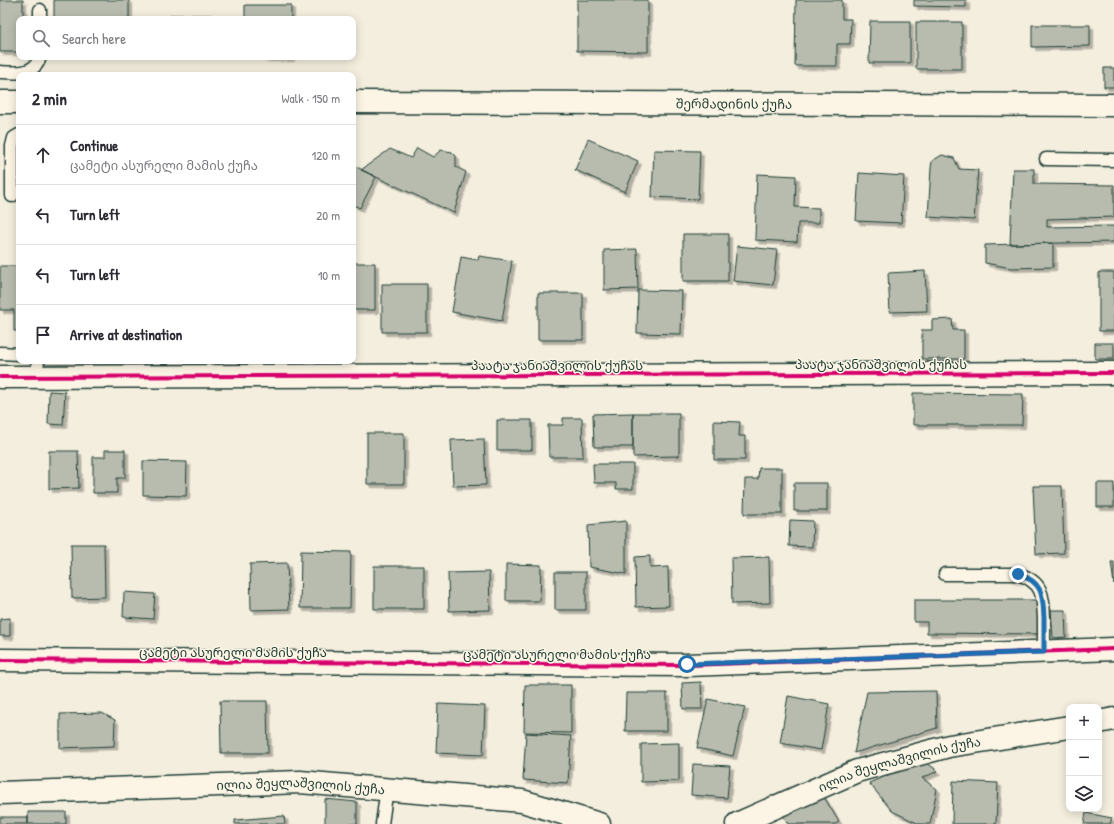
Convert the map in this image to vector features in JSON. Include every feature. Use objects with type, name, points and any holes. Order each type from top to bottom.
[{"type":"street","points":[[0,102],[16,102]]},
{"type":"street","name":"შერმადინის ქუჩა","points":[[356,102],[1114,106]]},
{"type":"street","name":"პაატა ჯანიაშვილის ქუჩას","points":[[0,377],[37,369],[1114,373]]},
{"type":"street","name":"ცამეტი ასურელი მამის ქუჩა","points":[[0,660],[687,664],[1114,649]]},
{"type":"street","points":[[1102,721],[1114,719]]},
{"type":"street","name":"ილია შეყლაშვილის ქუჩა","points":[[737,824],[857,771],[949,746],[1066,727]]},
{"type":"street","name":"ილია შეყლაშვილის ქუჩა","points":[[0,792],[300,782],[387,788],[522,801],[599,824]]},
{"type":"lane","points":[[20,72],[33,70],[38,65],[39,60]]},
{"type":"lane","points":[[0,72],[16,73]]},
{"type":"lane","points":[[12,196],[12,146],[14,138],[16,137]]},
{"type":"lane","points":[[1046,159],[1114,160]]},
{"type":"lane","points":[[0,353],[16,354]]},
{"type":"lane","points":[[944,574],[1018,574],[1031,580],[1040,588],[1043,596],[1044,652]]},
{"type":"lane","points":[[382,824],[387,788]]},
{"type":"building","points":[[0,0],[23,0],[23,16],[16,16],[16,52],[0,52]]},
{"type":"building","points":[[54,0],[129,0],[129,16],[54,16]]},
{"type":"building","points":[[577,0],[648,0],[648,52],[577,51]]},
{"type":"building","points":[[796,0],[842,0],[842,19],[851,19],[850,44],[837,44],[837,66],[795,66]]},
{"type":"building","points":[[914,0],[966,0],[966,7],[914,6]]},
{"type":"building","points":[[245,5],[291,5],[291,16],[245,16]]},
{"type":"building","points":[[171,15],[211,15],[211,16]]},
{"type":"building","points":[[870,21],[910,21],[910,63],[869,63]]},
{"type":"building","points":[[916,22],[962,22],[962,69],[916,69]]},
{"type":"building","points":[[1032,25],[1090,25],[1090,46],[1032,47]]},
{"type":"building","points":[[1104,68],[1114,68],[1114,87],[1104,87]]},
{"type":"building","points":[[588,139],[638,161],[625,192],[575,170]]},
{"type":"building","points":[[417,148],[433,157],[441,150],[452,152],[456,156],[456,167],[466,172],[454,213],[361,170],[390,149],[411,158]]},
{"type":"building","points":[[654,150],[700,151],[698,199],[652,197]]},
{"type":"building","points":[[942,155],[954,158],[959,169],[978,170],[974,220],[928,217],[932,161]]},
{"type":"building","points":[[356,167],[376,177],[360,208],[356,206]]},
{"type":"building","points":[[1013,169],[1034,169],[1034,184],[1114,185],[1114,217],[1047,219],[1047,227],[1114,226],[1114,242],[1010,244]]},
{"type":"building","points":[[859,173],[904,176],[901,223],[856,221]]},
{"type":"building","points":[[757,174],[796,176],[795,207],[819,208],[819,223],[798,223],[797,242],[755,240]]},
{"type":"building","points":[[683,234],[728,234],[728,281],[683,281]]},
{"type":"building","points":[[1053,243],[1053,267],[1011,268],[985,263],[985,245]]},
{"type":"building","points":[[737,246],[777,250],[773,285],[733,281]]},
{"type":"building","points":[[637,249],[638,289],[604,290],[604,250]]},
{"type":"building","points":[[479,256],[512,261],[502,321],[452,312],[461,257],[478,260]]},
{"type":"building","points":[[356,263],[375,263],[375,310],[356,310]]},
{"type":"building","points":[[0,266],[16,266],[16,331],[14,331],[14,310],[0,310]]},
{"type":"building","points":[[925,271],[927,311],[890,312],[888,273]]},
{"type":"building","points":[[1099,272],[1114,272],[1114,331],[1099,331]]},
{"type":"building","points":[[382,284],[427,284],[427,332],[382,332]]},
{"type":"building","points":[[638,290],[682,291],[681,334],[637,333]]},
{"type":"building","points":[[538,293],[583,293],[583,340],[538,340]]},
{"type":"building","points":[[952,319],[953,330],[964,330],[964,359],[922,359],[922,330],[932,330],[932,320]]},
{"type":"building","points":[[1095,343],[1114,343],[1114,359],[1095,359]]},
{"type":"building","points":[[49,391],[65,392],[63,425],[48,424]]},
{"type":"building","points":[[913,393],[1023,394],[1022,425],[913,425]]},
{"type":"building","points":[[633,413],[633,447],[594,447],[593,414]]},
{"type":"building","points":[[633,413],[679,413],[679,456],[633,457]]},
{"type":"building","points":[[563,418],[582,418],[583,457],[549,457],[548,425],[563,425]]},
{"type":"building","points":[[497,420],[532,420],[532,450],[497,450]]},
{"type":"building","points":[[714,421],[740,422],[739,436],[745,436],[745,460],[714,460]]},
{"type":"building","points":[[367,433],[404,433],[404,484],[367,484]]},
{"type":"building","points":[[484,439],[486,485],[453,486],[451,440]]},
{"type":"building","points":[[105,450],[125,450],[125,478],[117,478],[117,493],[93,493],[93,457],[105,457]]},
{"type":"building","points":[[49,451],[78,451],[79,488],[49,489]]},
{"type":"building","points":[[143,461],[187,462],[186,496],[143,495]]},
{"type":"building","points":[[593,464],[633,464],[633,489],[616,489],[616,483],[594,483]]},
{"type":"building","points":[[759,468],[782,468],[782,514],[744,514],[745,479],[758,479]]},
{"type":"building","points":[[794,483],[827,483],[827,511],[794,511]]},
{"type":"building","points":[[1097,483],[1114,483],[1114,507],[1097,507]]},
{"type":"building","points":[[1033,486],[1062,486],[1064,553],[1036,554]]},
{"type":"building","points":[[790,520],[813,521],[812,547],[789,546]]},
{"type":"building","points":[[626,521],[626,574],[589,567],[588,525]]},
{"type":"building","points":[[71,544],[104,544],[105,597],[72,598]]},
{"type":"building","points":[[301,551],[351,552],[350,608],[300,608]]},
{"type":"building","points":[[650,556],[650,568],[668,567],[669,606],[636,607],[635,557]]},
{"type":"building","points":[[769,557],[770,603],[732,604],[731,558]]},
{"type":"building","points":[[1111,562],[1114,562],[1114,584]]},
{"type":"building","points":[[287,563],[289,609],[251,610],[250,564]]},
{"type":"building","points":[[506,564],[541,565],[540,601],[506,601]]},
{"type":"building","points":[[374,566],[424,566],[424,609],[374,609]]},
{"type":"building","points":[[489,572],[490,610],[449,611],[448,573]]},
{"type":"building","points":[[555,572],[586,572],[586,610],[555,610]]},
{"type":"building","points":[[124,592],[155,594],[153,619],[123,617]]},
{"type":"building","points":[[914,600],[1039,600],[1038,634],[927,633],[927,622],[914,622]]},
{"type":"building","points":[[1051,610],[1065,610],[1066,637],[1053,638]]},
{"type":"building","points":[[10,618],[10,636],[0,636],[0,619]]},
{"type":"building","points":[[701,682],[702,709],[683,709],[682,683]]},
{"type":"building","points":[[525,685],[571,685],[571,733],[524,732]]},
{"type":"building","points":[[936,691],[937,728],[854,753],[867,692]]},
{"type":"building","points":[[626,693],[667,693],[667,731],[625,731]]},
{"type":"building","points":[[788,696],[829,704],[821,750],[780,743]]},
{"type":"building","points":[[708,699],[745,707],[733,756],[697,748]]},
{"type":"building","points":[[220,701],[267,701],[268,753],[221,753]]},
{"type":"building","points":[[438,704],[485,706],[483,755],[436,753]]},
{"type":"building","points":[[102,713],[115,720],[114,746],[60,748],[60,714]]},
{"type":"building","points":[[526,733],[571,736],[568,783],[523,780]]},
{"type":"building","points":[[679,743],[679,781],[641,782],[641,744]]},
{"type":"building","points":[[923,760],[938,771],[922,778],[937,789],[930,824],[919,824],[892,811],[869,783]]},
{"type":"building","points":[[693,764],[730,766],[727,798],[691,795]]},
{"type":"building","points":[[953,781],[998,783],[996,824],[952,824]]},
{"type":"building","points":[[821,792],[839,822],[835,824],[788,824],[783,815]]},
{"type":"building","points":[[325,799],[357,802],[357,824],[325,824]]},
{"type":"building","points":[[28,812],[66,812],[66,824],[28,824]]},
{"type":"building","points":[[1086,813],[1112,818],[1110,824],[1084,824]]},
{"type":"building","points":[[284,816],[285,824],[235,824],[235,820]]},
{"type":"building","points":[[0,817],[28,817],[28,824],[0,824]]},
{"type":"cycle path","points":[[0,377],[1114,373]]},
{"type":"cycle path","points":[[0,660],[687,665],[1114,649]]},
{"type":"route","points":[[687,664],[1044,652],[1043,596],[1040,588],[1035,583],[1028,577],[1018,574]]}]
